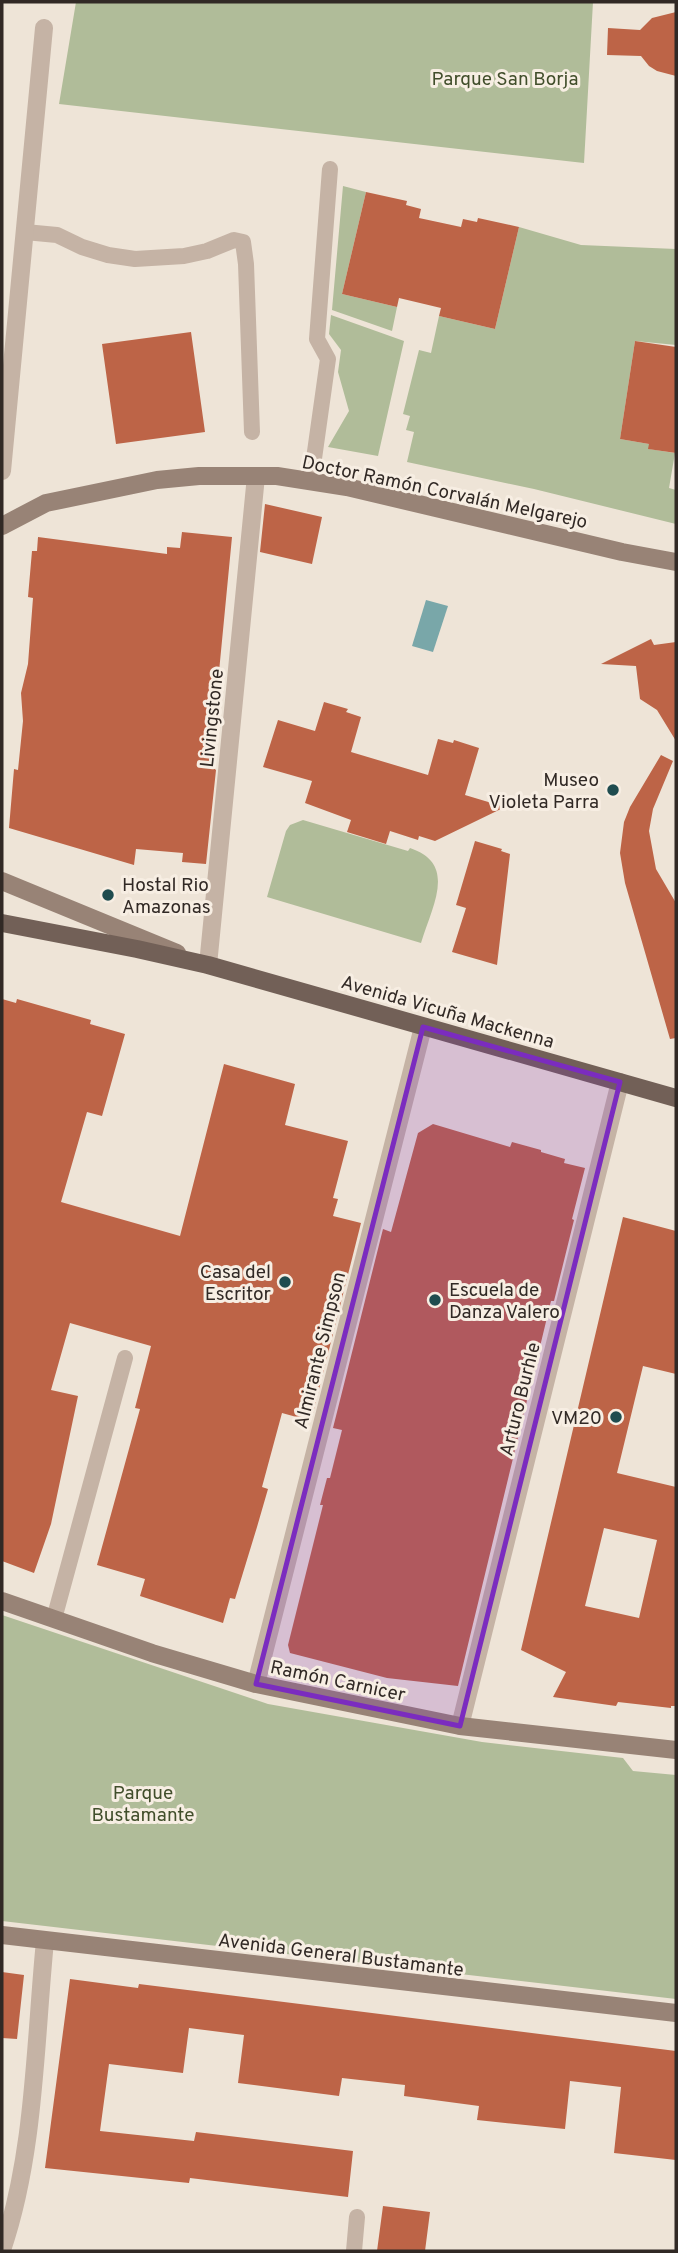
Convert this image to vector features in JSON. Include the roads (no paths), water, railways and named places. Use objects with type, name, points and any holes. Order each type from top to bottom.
[{"type":"main road","name":"Doctor Ramón Corvalán Melgarejo","points":[[2,526],[46,503],[116,488],[189,477],[256,476],[347,486],[622,552],[676,562]]},
{"type":"main road","name":"Avenida Vicuña Mackenna","points":[[2,881],[208,965]]},
{"type":"main road","name":"Avenida Vicuña Mackenna","points":[[2,923],[208,965],[676,1098]]},
{"type":"main road","name":"Ramón Carnicer","points":[[2,1601],[152,1653],[256,1684],[460,1726],[676,1750]]},
{"type":"main road","name":"Avenida General Bustamante","points":[[2,1935],[676,2013]]},
{"type":"street","points":[[2,471],[44,28]]},
{"type":"street","name":"Livingstone","points":[[208,965],[256,476]]},
{"type":"street","name":"Almirante Simpson","points":[[256,1684],[424,1027]]},
{"type":"street","name":"Arturo Burhle","points":[[460,1726],[620,1082]]},
{"type":"street","points":[[2,2250],[18,2198],[25,2158],[46,1941]]},
{"type":"lane","points":[[311,480],[328,359],[317,339],[330,169]]},
{"type":"lane","points":[[25,232],[57,235],[108,255],[135,259],[184,256],[207,251],[234,240],[243,242],[246,255],[252,432]]},
{"type":"lane","points":[[54,1619],[125,1358]]},
{"type":"lane","points":[[354,2251],[357,2217]]},
{"type":"water","points":[[426,600],[448,606],[433,652],[412,646]]},
{"type":"place","name":"Museo Violeta Parra","points":[[613,790]]},
{"type":"place","name":"Hostal Rio Amazonas","points":[[108,895]]},
{"type":"place","name":"Casa del Escritor","points":[[285,1282]]},
{"type":"place","name":"Escuela de Danza Valero","points":[[435,1300]]},
{"type":"place","name":"VM20","points":[[616,1417]]},
{"type":"park label","name":"Parque San Borja","points":[[505,78]]},
{"type":"park label","name":"Parque Bustamante","points":[[143,1803]]}]
